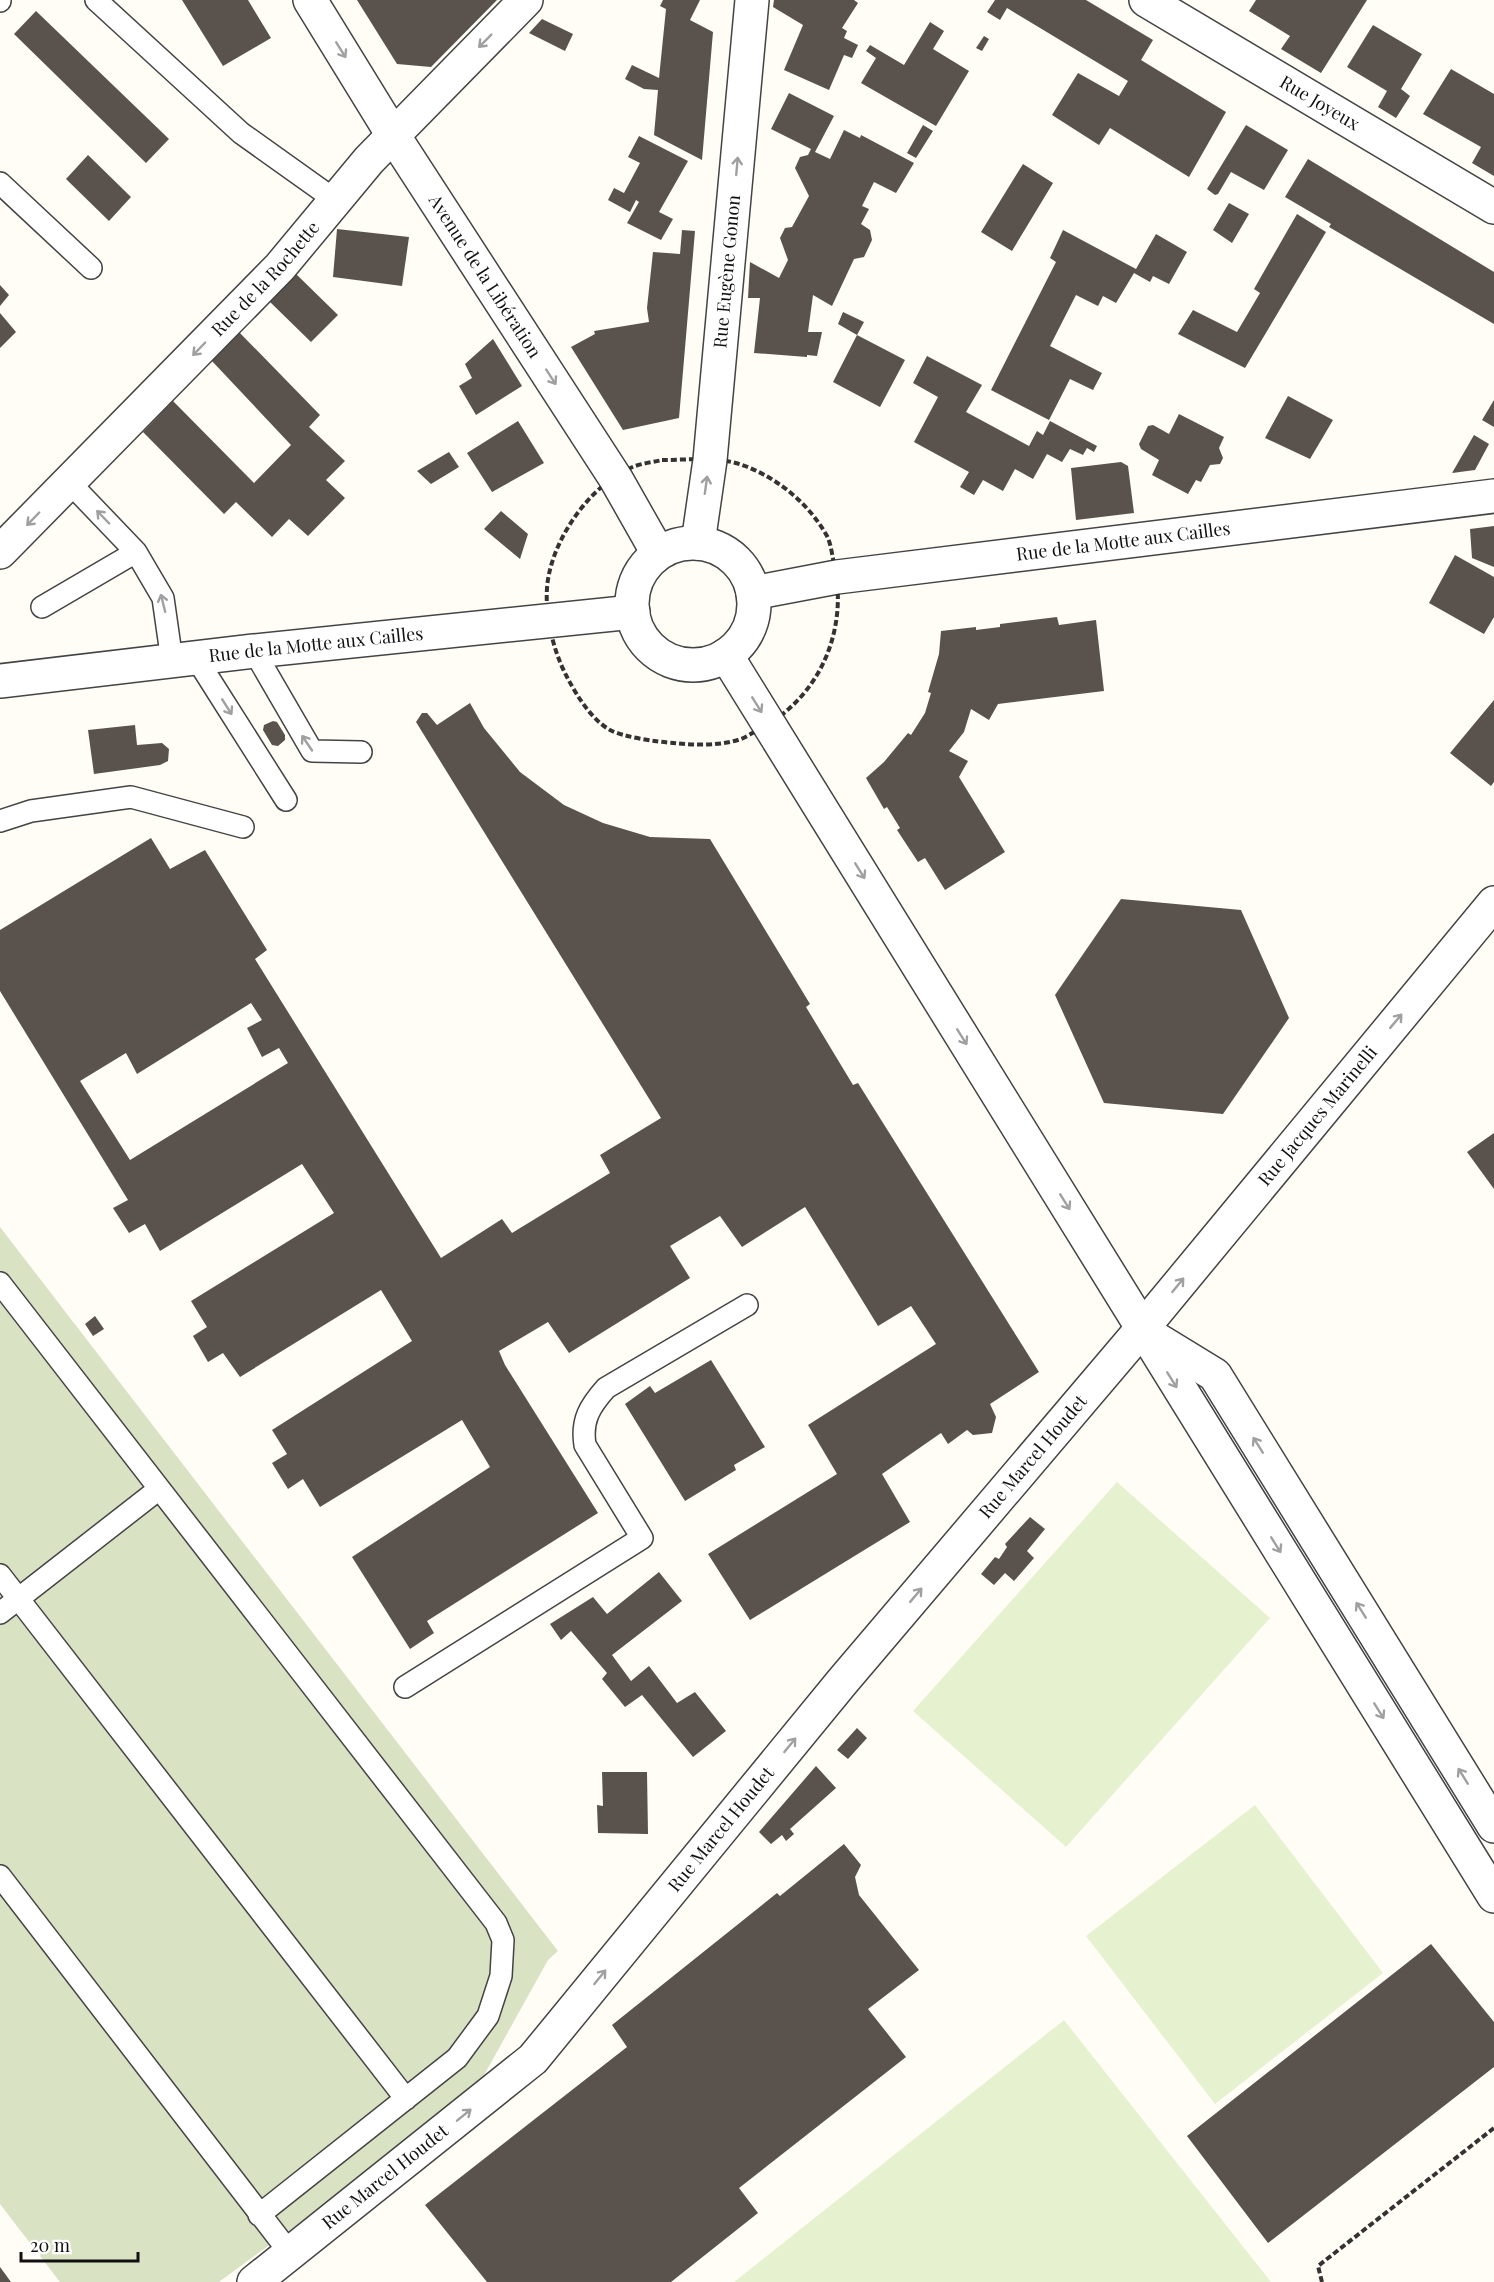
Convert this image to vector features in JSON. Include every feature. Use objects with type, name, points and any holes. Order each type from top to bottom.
[{"type":"street","name":"Avenue de la Libération","points":[[310,0],[393,135],[616,478],[658,553]]},
{"type":"street","name":"Rue de la Rochette","points":[[0,552],[280,267],[393,135],[526,0]]},
{"type":"street","name":"Rue Eugène Gonon","points":[[698,543],[710,460],[752,0]]},
{"type":"street","name":"Rue Joyeux","points":[[1146,0],[1494,207]]},
{"type":"street","name":"Rue de la Motte aux Cailles","points":[[753,593],[837,577],[1494,496]]},
{"type":"street","points":[[698,543],[717,548],[734,559],[746,574],[753,593],[754,611],[749,628],[740,643],[726,655],[708,663],[687,665],[668,659],[651,648],[639,632],[633,612],[633,595],[646,565],[658,553],[677,544],[698,543]]},
{"type":"street","name":"Rue de la Motte aux Cailles","points":[[0,681],[254,651],[633,612]]},
{"type":"street","points":[[726,655],[1494,1896]]},
{"type":"street","name":"Rue Jacques Marinelli","points":[[1142,1330],[1494,903]]},
{"type":"street","points":[[1142,1330],[1215,1375],[1494,1826]]},
{"type":"street","name":"Rue Marcel Houdet","points":[[254,2282],[533,2059],[842,1682],[1142,1330]]},
{"type":"lane","points":[[96,0],[241,134],[335,200]]},
{"type":"lane","points":[[0,183],[91,268]]},
{"type":"lane","points":[[69,482],[136,552],[163,598],[184,659],[286,800]]},
{"type":"lane","points":[[42,607],[136,552]]},
{"type":"lane","points":[[254,651],[312,751],[361,753]]},
{"type":"lane","points":[[0,820],[31,811],[130,797],[243,827]]},
{"type":"lane","points":[[0,1283],[496,1923],[503,1940],[501,1976],[488,2016],[457,2058],[259,2215]]},
{"type":"lane","points":[[405,1687],[642,1538],[585,1444],[582,1428],[586,1416],[593,1403],[606,1388],[747,1305]]},
{"type":"lane","points":[[0,1613],[159,1488]]},
{"type":"lane","points":[[0,1575],[406,2099]]},
{"type":"lane","points":[[0,1876],[290,2253]]},
{"type":"path","points":[[662,460],[710,460],[743,465],[777,482],[807,507],[828,538],[837,577],[838,618],[826,659],[807,693],[769,724],[738,740],[700,745],[662,742],[611,730],[578,699],[558,660],[550,621],[549,575],[564,535],[597,490],[634,467],[662,460]]},
{"type":"path","points":[[1322,2282],[1318,2266],[1494,2128]]},
{"type":"green space","points":[[0,1227],[558,1951],[548,1960],[473,2095],[219,2282],[60,2282],[0,2204]]},
{"type":"green space","points":[[1117,1482],[1270,1618],[1066,1847],[913,1711]]},
{"type":"green space","points":[[1255,1805],[1383,1973],[1215,2104],[1086,1936]]},
{"type":"green space","points":[[1064,2020],[1271,2282],[734,2282]]},
{"type":"building","points":[[182,0],[248,0],[271,38],[223,66]]},
{"type":"building","points":[[357,0],[497,0],[431,67],[397,64]]},
{"type":"building","points":[[663,0],[700,0],[690,20],[713,32],[702,160],[654,135],[658,90],[644,89],[625,79],[632,65],[659,78],[666,9],[660,6]]},
{"type":"building","points":[[774,0],[854,0],[858,3],[842,28],[847,31],[844,38],[858,45],[852,58],[844,55],[829,90],[784,70],[803,25],[773,7]]},
{"type":"building","points":[[995,0],[1086,0],[1153,40],[1141,60],[1226,112],[1189,177],[1110,128],[1099,145],[1052,115],[1078,73],[1119,96],[1128,81],[1007,8],[1000,20],[987,12]]},
{"type":"building","points":[[1256,0],[1367,0],[1321,73],[1281,49],[1290,36],[1249,11]]},
{"type":"building","points":[[36,11],[169,139],[146,163],[14,34]]},
{"type":"building","points":[[542,19],[573,34],[565,51],[529,33]]},
{"type":"building","points":[[930,22],[944,31],[933,49],[969,71],[936,126],[861,83],[876,58],[866,51],[870,45],[904,65]]},
{"type":"building","points":[[1373,25],[1422,54],[1401,89],[1410,96],[1396,118],[1378,107],[1387,91],[1347,67]]},
{"type":"building","points":[[984,36],[989,39],[982,51],[976,48]]},
{"type":"building","points":[[1451,69],[1494,94],[1494,176],[1472,163],[1481,147],[1423,114]]},
{"type":"building","points":[[789,93],[834,116],[815,152],[830,159],[844,130],[860,138],[861,135],[914,163],[896,193],[874,182],[862,206],[869,209],[861,224],[870,230],[872,240],[864,257],[854,259],[832,306],[813,295],[808,332],[822,332],[817,356],[807,355],[807,357],[754,353],[760,298],[748,298],[750,262],[779,278],[788,260],[780,238],[785,228],[792,227],[809,196],[795,168],[800,157],[808,155],[811,149],[771,129]]},
{"type":"building","points":[[923,125],[933,131],[916,158],[907,153]]},
{"type":"building","points":[[1246,125],[1288,150],[1264,190],[1231,172],[1218,194],[1215,195],[1207,189]]},
{"type":"building","points":[[639,136],[688,161],[659,212],[673,219],[661,240],[627,223],[639,202],[636,200],[630,212],[608,200],[614,188],[624,193],[640,163],[628,157]]},
{"type":"building","points":[[88,155],[131,197],[109,221],[66,179]]},
{"type":"building","points":[[1308,159],[1494,272],[1494,324],[1329,227],[1331,224],[1285,197]]},
{"type":"building","points":[[1023,164],[1053,183],[1012,251],[981,232]]},
{"type":"building","points":[[1229,203],[1249,214],[1232,243],[1213,230]]},
{"type":"building","points":[[1297,214],[1326,232],[1245,368],[1178,334],[1193,310],[1237,332],[1260,293],[1254,289]]},
{"type":"building","points":[[337,229],[409,237],[402,286],[333,277]]},
{"type":"building","points":[[682,230],[695,231],[679,418],[623,430],[571,347],[595,334],[594,331],[649,322],[647,308],[653,252],[680,254]]},
{"type":"building","points":[[1063,230],[1136,269],[1156,234],[1187,252],[1169,284],[1153,276],[1150,282],[1134,273],[1116,303],[1103,296],[1098,306],[1076,295],[1050,346],[1102,373],[1093,390],[1070,379],[1049,420],[991,390],[1056,262],[1050,258]]},
{"type":"building","points":[[295,273],[338,315],[311,342],[269,301]]},
{"type":"building","points":[[0,285],[9,295],[0,306]]},
{"type":"building","points":[[843,312],[864,322],[857,335],[838,324]]},
{"type":"building","points":[[0,313],[16,332],[0,348]]},
{"type":"building","points":[[239,332],[320,415],[309,427],[345,461],[326,480],[345,498],[308,536],[289,519],[272,537],[236,502],[224,514],[143,432],[173,401],[254,483],[291,445],[211,360]]},
{"type":"building","points":[[857,335],[905,360],[880,407],[833,382]]},
{"type":"building","points":[[493,339],[522,386],[476,415],[459,386],[472,378],[465,364]]},
{"type":"building","points":[[927,356],[982,385],[966,412],[1029,446],[1037,431],[1043,435],[1050,421],[1097,446],[1094,452],[1087,448],[1083,455],[1070,449],[1062,462],[1047,454],[1033,479],[1015,469],[1003,491],[983,480],[974,495],[960,487],[969,472],[914,442],[938,397],[913,383]]},
{"type":"building","points":[[1288,396],[1333,420],[1310,459],[1265,438]]},
{"type":"building","points":[[1494,400],[1494,427],[1482,420]]},
{"type":"building","points":[[1179,414],[1224,437],[1219,448],[1223,458],[1220,464],[1210,465],[1201,482],[1196,480],[1188,494],[1152,475],[1159,460],[1141,449],[1139,444],[1148,426],[1153,425],[1169,434]]},
{"type":"building","points":[[518,421],[544,463],[492,492],[467,453]]},
{"type":"building","points":[[1474,435],[1489,444],[1475,470],[1452,473]]},
{"type":"building","points":[[449,452],[459,467],[431,484],[417,471]]},
{"type":"building","points":[[1121,462],[1128,466],[1134,513],[1076,520],[1071,468]]},
{"type":"building","points":[[501,511],[528,534],[520,559],[484,529]]},
{"type":"building","points":[[1494,526],[1494,567],[1472,558],[1470,529]]},
{"type":"building","points":[[1455,555],[1494,577],[1494,617],[1484,634],[1429,603]]},
{"type":"building","points":[[1057,617],[1059,625],[1096,620],[1104,691],[998,704],[989,720],[971,709],[964,732],[949,751],[968,761],[959,777],[1005,852],[945,890],[925,858],[918,862],[897,830],[900,828],[887,807],[884,809],[866,778],[884,762],[908,733],[911,735],[925,713],[931,693],[928,692],[939,654],[941,631],[976,627],[976,630],[1000,627],[1000,624]]},
{"type":"building","points":[[1494,700],[1494,782],[1491,786],[1450,753]]},
{"type":"building","points":[[470,703],[484,728],[520,772],[564,805],[603,823],[650,837],[710,839],[810,1004],[806,1007],[853,1085],[858,1083],[1039,1372],[990,1404],[996,1417],[992,1433],[973,1435],[967,1430],[948,1444],[941,1433],[882,1474],[910,1522],[750,1620],[708,1554],[837,1474],[808,1425],[936,1344],[911,1306],[878,1326],[805,1207],[742,1247],[720,1216],[670,1246],[690,1278],[569,1353],[548,1322],[499,1351],[505,1365],[598,1513],[427,1621],[434,1633],[410,1649],[352,1557],[490,1467],[462,1420],[320,1507],[303,1479],[288,1489],[272,1463],[287,1454],[272,1430],[412,1341],[381,1290],[240,1377],[223,1353],[208,1362],[193,1336],[207,1327],[191,1301],[334,1213],[302,1164],[160,1251],[145,1224],[129,1233],[113,1208],[128,1200],[0,991],[0,930],[151,838],[170,869],[205,850],[267,950],[255,959],[441,1258],[502,1219],[512,1233],[610,1173],[600,1155],[661,1118],[416,722],[422,713],[427,713],[437,725]],"holes":[[[251,1003],[262,1020],[247,1028],[262,1057],[279,1048],[288,1063],[130,1160],[80,1081],[126,1053],[137,1074]]]},
{"type":"building","points":[[273,721],[277,722],[285,735],[285,740],[278,746],[272,745],[263,730],[264,725]]},
{"type":"building","points":[[135,725],[137,745],[162,743],[169,749],[168,761],[160,765],[94,774],[88,730]]},
{"type":"building","points":[[1121,899],[1241,910],[1289,1018],[1223,1114],[1104,1103],[1055,995]]},
{"type":"building","points":[[1494,1133],[1494,1189],[1467,1152]]},
{"type":"building","points":[[95,1316],[104,1329],[93,1336],[85,1324]]},
{"type":"building","points":[[711,1360],[765,1447],[734,1465],[736,1470],[685,1501],[625,1404],[650,1386],[655,1393]]},
{"type":"building","points":[[1030,1517],[1045,1529],[1027,1551],[1034,1558],[1014,1581],[1005,1573],[994,1585],[981,1574],[995,1557],[999,1559],[1007,1547],[1005,1544]]},
{"type":"building","points":[[659,1572],[682,1601],[612,1655],[631,1681],[649,1666],[677,1703],[695,1692],[726,1731],[693,1757],[642,1695],[625,1707],[602,1679],[607,1673],[571,1631],[561,1640],[550,1624],[593,1597],[607,1614]]},
{"type":"building","points":[[857,1728],[867,1738],[848,1759],[837,1750]]},
{"type":"building","points":[[816,1766],[836,1788],[790,1829],[794,1834],[786,1841],[782,1835],[771,1844],[759,1832]]},
{"type":"building","points":[[602,1772],[647,1772],[648,1834],[598,1833],[597,1805],[603,1806]]},
{"type":"building","points":[[844,1844],[861,1865],[855,1877],[859,1895],[919,1970],[868,2009],[906,2057],[739,2188],[758,2213],[671,2282],[487,2282],[425,2205],[627,2047],[612,2025],[777,1893],[780,1896]]},
{"type":"building","points":[[1431,1944],[1494,2022],[1494,2067],[1268,2243],[1187,2136]]},
{"type":"building","points":[[0,2267],[11,2282],[0,2282]]}]
